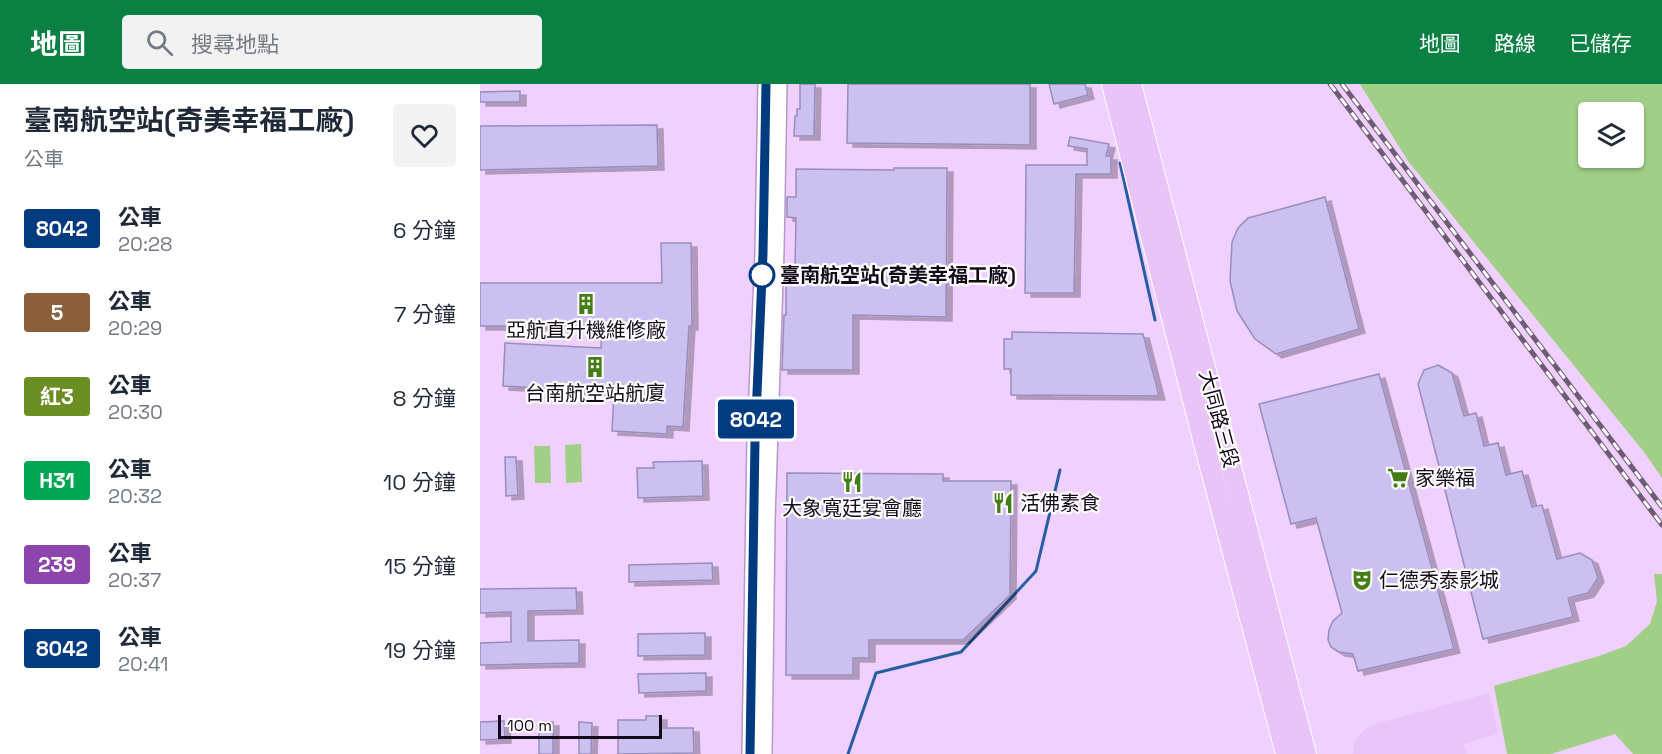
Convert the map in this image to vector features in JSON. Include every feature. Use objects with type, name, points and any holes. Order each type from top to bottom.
[{"type":"main road","name":"大同路三段","points":[[1113,84],[1286,754]]},
{"type":"main road","name":"大同路三段","points":[[1131,84],[1306,754]]},
{"type":"street","points":[[750,754],[755,440],[763,253],[766,84]]},
{"type":"street","points":[[764,754],[766,519],[776,250],[779,84]]},
{"type":"shaded area","points":[[1490,693],[1498,733],[1464,744],[1467,754],[1353,754],[1354,743],[1363,731],[1375,724]]},
{"type":"green space","points":[[1360,84],[1662,84],[1662,478],[1644,452],[1408,161]]},
{"type":"green space","points":[[581,444],[582,482],[566,483],[565,445]]},
{"type":"green space","points":[[534,446],[550,446],[551,483],[535,483]]},
{"type":"green space","points":[[1654,574],[1662,574],[1662,754],[1633,754],[1615,734],[1551,754],[1507,754],[1494,686],[1626,646],[1650,624],[1657,601]]},
{"type":"building","points":[[800,84],[815,84],[814,136],[794,136],[795,116],[797,116],[797,109],[800,109]]},
{"type":"building","points":[[848,84],[1030,84],[1030,145],[847,143]]},
{"type":"building","points":[[1049,84],[1085,84],[1088,95],[1054,104]]},
{"type":"building","points":[[520,91],[520,102],[480,102],[480,92]]},
{"type":"building","points":[[657,125],[658,166],[480,170],[480,126]]},
{"type":"building","points":[[1070,137],[1109,144],[1106,156],[1111,156],[1111,174],[1076,174],[1074,293],[1025,293],[1026,165],[1087,165],[1087,149],[1068,146]]},
{"type":"building","points":[[894,168],[947,168],[946,317],[853,315],[853,370],[782,370],[784,315],[786,315],[786,266],[795,266],[796,218],[787,217],[787,197],[796,197],[796,169],[894,170]]},
{"type":"building","points":[[1325,197],[1359,329],[1276,354],[1255,339],[1237,311],[1230,281],[1232,242],[1238,228],[1248,218]]},
{"type":"building","points":[[661,243],[691,243],[692,326],[689,326],[683,427],[667,426],[667,434],[612,431],[614,392],[503,386],[505,343],[601,348],[602,326],[480,326],[480,283],[662,283]]},
{"type":"building","points":[[1012,332],[1143,334],[1159,396],[1011,395],[1011,369],[1004,369],[1004,339],[1012,339]]},
{"type":"building","points":[[1438,365],[1452,373],[1464,416],[1476,413],[1484,446],[1498,443],[1506,475],[1522,471],[1532,507],[1542,505],[1557,559],[1580,553],[1592,560],[1598,578],[1588,593],[1568,598],[1573,617],[1483,639],[1418,384],[1424,370]]},
{"type":"building","points":[[1379,374],[1454,649],[1358,671],[1353,654],[1339,652],[1331,647],[1328,640],[1333,621],[1342,613],[1316,518],[1291,524],[1259,404]]},
{"type":"building","points":[[505,457],[516,457],[518,495],[506,496]]},
{"type":"building","points":[[702,461],[703,496],[638,498],[637,468],[654,468],[653,462]]},
{"type":"building","points":[[787,473],[943,474],[943,481],[1011,481],[1010,595],[963,640],[869,640],[869,658],[853,658],[853,675],[786,675]]},
{"type":"building","points":[[712,563],[713,580],[629,582],[629,565]]},
{"type":"building","points":[[576,588],[577,610],[528,611],[528,641],[579,640],[579,663],[480,665],[480,643],[511,642],[511,612],[480,613],[480,589]]},
{"type":"building","points":[[705,633],[705,655],[638,656],[638,634]]},
{"type":"building","points":[[706,673],[706,691],[639,693],[638,674]]},
{"type":"building","points":[[646,716],[661,716],[661,728],[693,728],[694,753],[618,754],[618,720],[646,720]]},
{"type":"building","points":[[504,721],[505,739],[480,740],[480,722]]},
{"type":"building","points":[[539,722],[553,722],[553,754],[539,754]]},
{"type":"building","points":[[579,722],[592,723],[591,754],[579,754]]},
{"type":"waterway","points":[[1120,163],[1155,320]]},
{"type":"waterway","points":[[848,754],[876,673],[961,652],[1036,571],[1060,470]]},
{"type":"railway","points":[[1330,84],[1662,525]]},
{"type":"railway","points":[[1342,84],[1662,507]]},
{"type":"bus line","name":"8042","points":[[750,754],[753,519],[763,253],[766,84]]},
{"type":"place","name":"臺南航空站(奇美幸福工廠)","points":[[762,275]]},
{"type":"place","name":"亞航直升機維修廠","points":[[586,304]]},
{"type":"place","name":"台南航空站航廈","points":[[595,367]]},
{"type":"place","name":"家樂福","points":[[1398,478]]},
{"type":"place","name":"大象寬廷宴會廳","points":[[852,482]]},
{"type":"place","name":"活佛素食","points":[[1003,503]]},
{"type":"place","name":"仁德秀泰影城","points":[[1362,580]]}]
